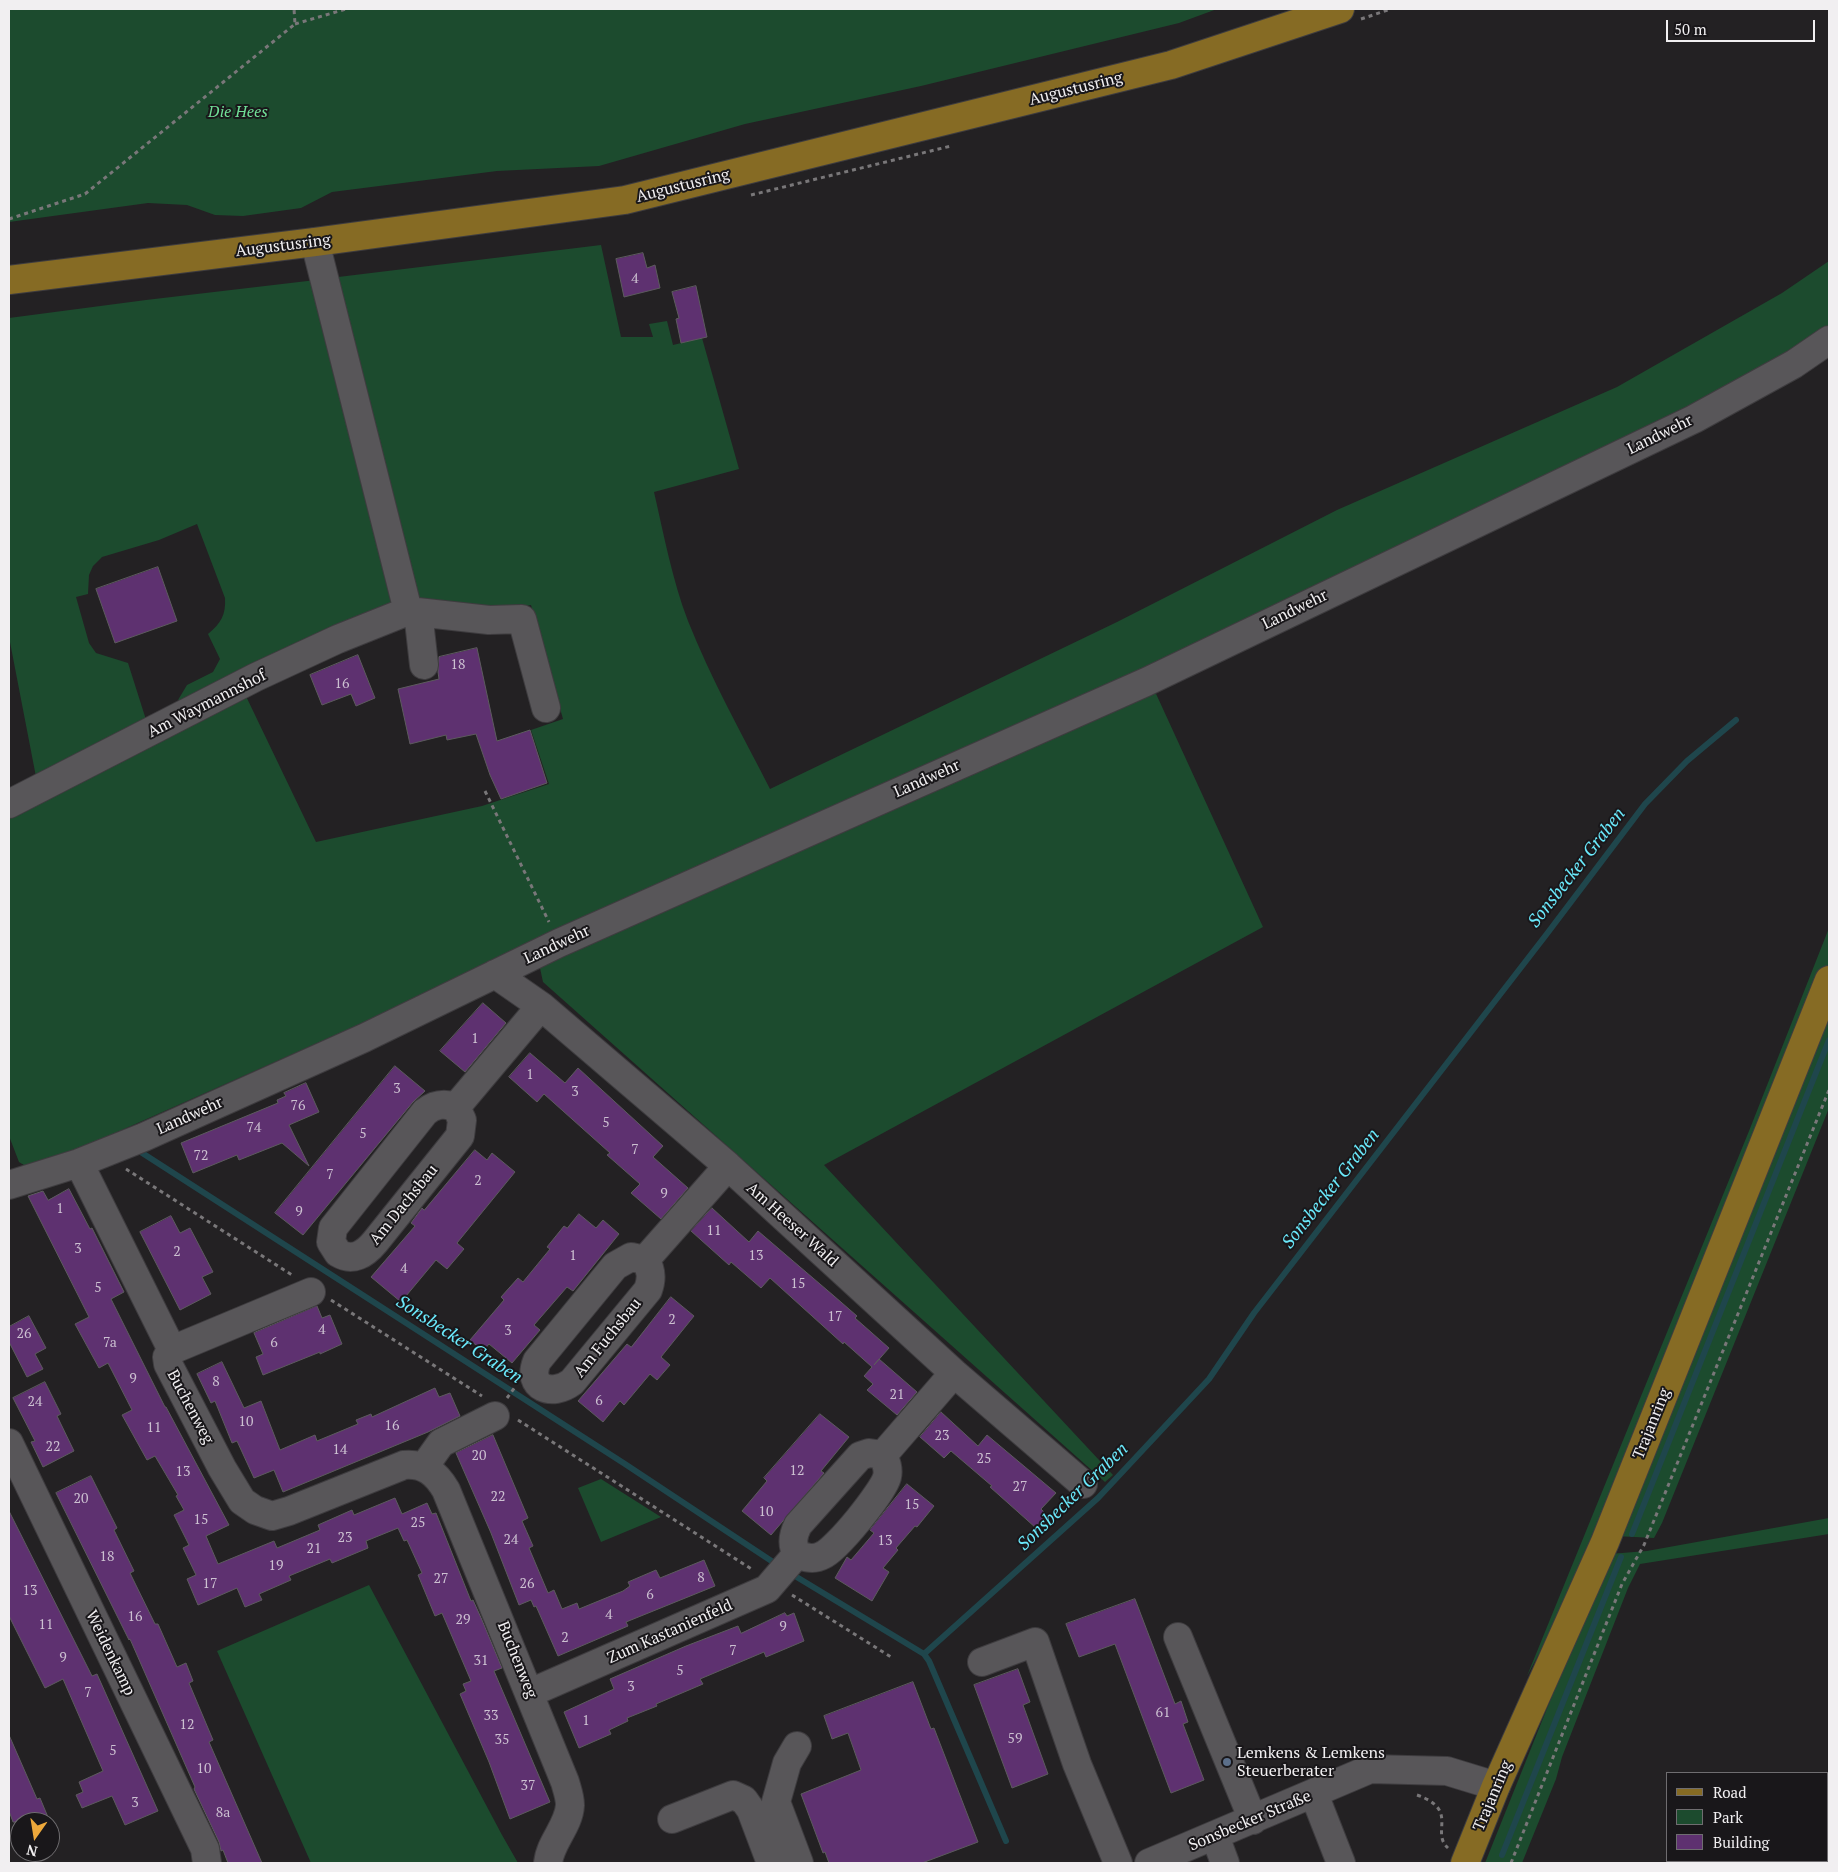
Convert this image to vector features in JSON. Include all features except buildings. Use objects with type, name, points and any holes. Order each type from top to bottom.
[{"type":"main road","name":"Augustusring","points":[[9,280],[315,242],[625,200],[1171,65],[1340,9]]},
{"type":"main road","name":"Trajanring","points":[[1466,1861],[1496,1786],[1605,1542],[1829,980]]},
{"type":"street","points":[[315,242],[413,611],[424,665]]},
{"type":"street","name":"Landwehr","points":[[10,1178],[79,1163],[144,1137],[364,1038],[559,943],[1146,682],[1694,419],[1794,364],[1829,340]]},
{"type":"street","points":[[413,611],[489,620],[522,619],[546,708]]},
{"type":"street","name":"Am Waymannshof","points":[[9,804],[256,678],[338,639],[413,611]]},
{"type":"street","name":"Am Heeser Wald","points":[[495,974],[541,1006],[728,1166],[954,1373],[1083,1484]]},
{"type":"street","points":[[456,1107],[541,1006]]},
{"type":"street","name":"Am Dachsbau","points":[[448,1104],[456,1107],[462,1120],[460,1136],[367,1251],[357,1256],[345,1256],[338,1253],[332,1242],[333,1228],[425,1112],[437,1105],[448,1104]]},
{"type":"street","name":"Buchenweg","points":[[79,1163],[172,1350]]},
{"type":"street","points":[[645,1260],[728,1166]]},
{"type":"street","name":"Am Fuchsbau","points":[[631,1257],[645,1260],[649,1265],[651,1276],[648,1290],[572,1382],[564,1388],[553,1390],[540,1386],[535,1376],[536,1361],[615,1266],[631,1257]]},
{"type":"street","name":"Buchenweg","points":[[311,1292],[172,1350],[167,1357],[168,1364],[222,1468],[242,1501],[255,1510],[272,1516],[289,1511],[404,1465],[414,1464],[424,1467],[432,1471],[439,1478],[446,1490],[565,1782],[569,1798],[567,1818],[551,1850],[548,1863]]},
{"type":"street","points":[[883,1455],[954,1373]]},
{"type":"street","points":[[424,1467],[442,1442],[500,1408]]},
{"type":"street","name":"Weidenkamp","points":[[9,1443],[205,1849],[207,1863]]},
{"type":"street","points":[[869,1453],[883,1455],[888,1469],[885,1483],[877,1497],[837,1544],[826,1554],[820,1556],[809,1558],[797,1554],[793,1543],[794,1532],[798,1525],[860,1456],[869,1453]]},
{"type":"street","name":"Zum Kastanienfeld","points":[[530,1693],[767,1589],[797,1554]]},
{"type":"street","points":[[1178,1638],[1253,1820]]},
{"type":"street","points":[[982,1662],[1035,1642],[1077,1764],[1118,1863]]},
{"type":"street","points":[[797,1746],[786,1763],[776,1802],[799,1863]]},
{"type":"street","name":"Sonsbecker Straße","points":[[1149,1863],[1370,1770],[1447,1771],[1496,1786]]},
{"type":"street","points":[[1314,1794],[1341,1863]]},
{"type":"street","points":[[672,1819],[733,1795],[744,1800],[751,1810],[771,1863]]},
{"type":"street","points":[[1215,1836],[1225,1863]]},
{"type":"path","points":[[294,9],[295,24]]},
{"type":"path","points":[[9,219],[85,194],[295,24],[346,9]]},
{"type":"path","points":[[485,791],[559,943]]},
{"type":"path","points":[[1511,1863],[1622,1584],[1644,1545],[1829,1090]]},
{"type":"path","points":[[500,1408],[516,1386]]},
{"type":"path","points":[[1415,1794],[1428,1798],[1438,1807],[1443,1815],[1442,1838],[1444,1845],[1451,1852],[1466,1861]]},
{"type":"green space","name":"Die Hees","points":[[9,9],[1217,9],[1179,23],[921,86],[745,124],[599,166],[497,171],[332,192],[301,208],[243,216],[215,215],[187,205],[148,203],[9,222]]},
{"type":"green space","points":[[601,245],[621,337],[653,337],[649,324],[667,321],[673,345],[702,338],[739,469],[654,492],[673,573],[688,621],[717,685],[770,789],[1117,622],[1337,510],[1617,387],[1782,293],[1829,261],[1829,332],[1783,363],[1224,640],[32,1170],[19,1162],[9,1136],[9,810],[243,690],[316,842],[482,806],[549,784],[531,730],[563,719],[531,605],[485,615],[418,606],[330,278]]},
{"type":"green space","points":[[316,280],[400,593],[393,610],[184,703],[178,700],[187,685],[213,672],[220,659],[208,634],[222,618],[225,609],[225,598],[197,524],[159,540],[102,557],[93,566],[89,575],[88,594],[76,597],[89,643],[96,653],[128,663],[148,726],[37,782],[9,637],[9,318]]},
{"type":"green space","points":[[1152,685],[1263,927],[824,1165],[1113,1475],[1105,1482],[543,982],[540,968],[616,925]]},
{"type":"green space","points":[[1829,928],[1829,963],[1575,1587],[1527,1676],[1749,1131]]},
{"type":"green space","points":[[1829,1007],[1829,1108],[1662,1523],[1654,1538],[1615,1536]]},
{"type":"green space","points":[[601,1479],[661,1517],[601,1542],[578,1488]]},
{"type":"green space","points":[[1829,1518],[1829,1534],[1640,1564],[1628,1588],[1562,1757],[1556,1779],[1522,1863],[1485,1863],[1609,1554],[1647,1551]]},
{"type":"green space","points":[[369,1585],[518,1863],[311,1863],[217,1651]]},
{"type":"waterway","name":"Sonsbecker Graben","points":[[795,1576],[924,1654],[1098,1498],[1209,1379],[1254,1313],[1645,804],[1687,761],[1736,720]]},
{"type":"waterway","points":[[1632,1534],[1829,1040]]},
{"type":"waterway","name":"Sonsbecker Graben","points":[[136,1149],[625,1464],[773,1562]]},
{"type":"waterway","points":[[1502,1855],[1621,1557]]},
{"type":"waterway","name":"Sonsbecker Graben","points":[[924,1654],[929,1661],[1006,1841]]},
{"type":"place","name":"Lemkens & Lemkens Steuerberater","points":[[1227,1762]]}]
